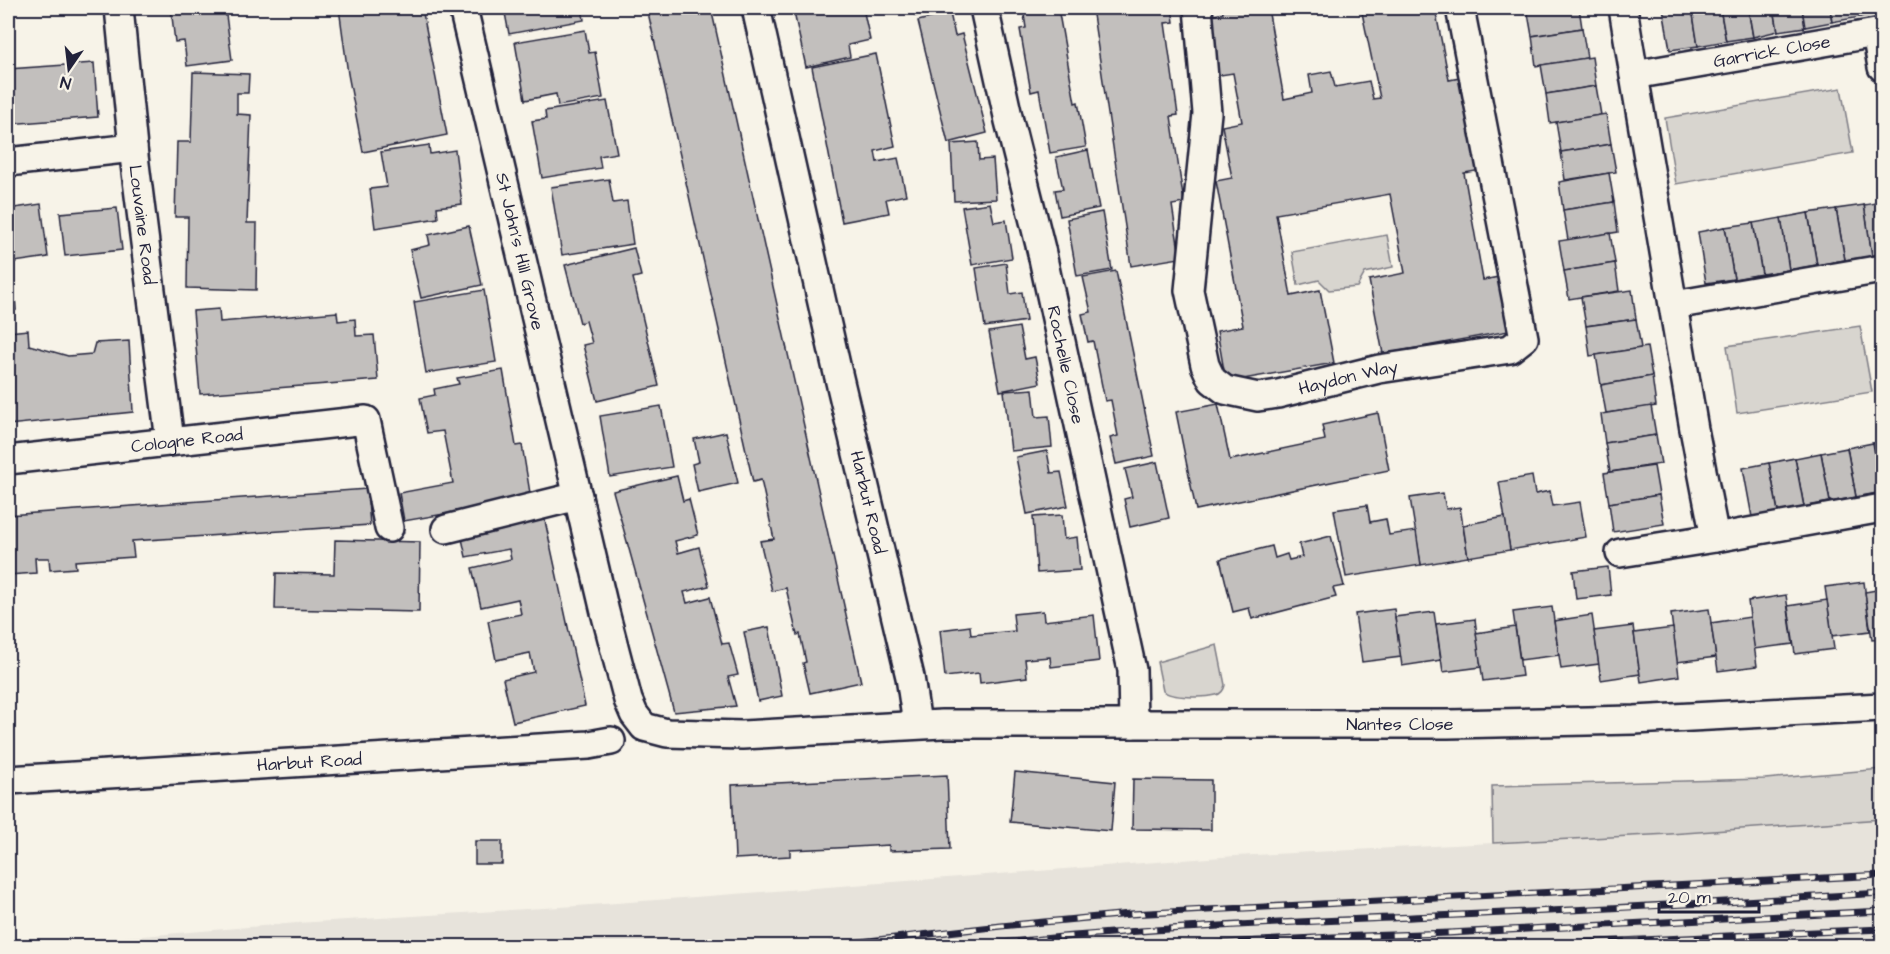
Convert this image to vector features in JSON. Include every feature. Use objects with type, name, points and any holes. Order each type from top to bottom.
[{"type":"street","name":"Louvaine Road","points":[[119,8],[133,148],[170,441]]},
{"type":"street","name":"St John's Hill Grove","points":[[463,8],[605,612],[628,700],[639,723],[644,728],[660,732],[742,735],[917,724]]},
{"type":"street","name":"Harbut Road","points":[[756,8],[910,677],[917,724]]},
{"type":"street","name":"Rochelle Close","points":[[984,8],[1009,122],[1041,249],[1130,659],[1133,724]]},
{"type":"street","name":"Haydon Way","points":[[1198,8],[1207,113],[1189,290],[1205,365],[1212,380],[1225,390],[1258,396],[1278,394],[1373,371],[1510,349],[1524,338],[1460,8]]},
{"type":"street","points":[[1623,8],[1694,429],[1715,538]]},
{"type":"street","name":"Garrick Close","points":[[1634,75],[1876,33],[1882,66]]},
{"type":"street","points":[[8,162],[133,148]]},
{"type":"street","points":[[1674,305],[1882,269]]},
{"type":"street","name":"Cologne Road","points":[[8,460],[366,420],[389,528]]},
{"type":"street","points":[[446,529],[578,496]]},
{"type":"street","points":[[1620,553],[1882,508]]},
{"type":"street","name":"Nantes Close","points":[[917,724],[1302,722],[1448,724],[1634,720],[1882,707]]},
{"type":"street","name":"Harbut Road","points":[[8,780],[589,745],[611,741]]},
{"type":"shaded area","points":[[1841,88],[1853,153],[1676,184],[1665,118]]},
{"type":"shaded area","points":[[1387,235],[1393,267],[1365,273],[1357,287],[1329,290],[1319,280],[1298,285],[1292,252]]},
{"type":"shaded area","points":[[1860,326],[1872,392],[1737,413],[1727,346]]},
{"type":"shaded area","points":[[1217,645],[1225,685],[1221,693],[1188,697],[1163,691],[1157,662]]},
{"type":"shaded area","points":[[1882,769],[1882,819],[1670,834],[1493,843],[1492,786],[1765,779]]},
{"type":"shaded area","points":[[1882,785],[1882,946],[8,946],[8,943],[577,906],[1235,856],[1670,834]]},
{"type":"building","points":[[171,8],[225,8],[232,60],[187,66],[184,41],[175,42]]},
{"type":"building","points":[[339,8],[422,8],[447,135],[363,152],[348,74]]},
{"type":"building","points":[[504,8],[582,8],[584,20],[509,34]]},
{"type":"building","points":[[647,8],[711,8],[861,682],[810,693],[803,663],[806,662],[800,634],[797,635],[786,588],[772,591],[760,541],[774,539],[761,480],[753,482]]},
{"type":"building","points":[[793,8],[863,8],[870,40],[848,45],[850,57],[806,67]]},
{"type":"building","points":[[914,8],[956,8],[956,10],[915,16]]},
{"type":"building","points":[[1023,8],[1058,8],[1075,103],[1078,102],[1086,147],[1050,153],[1039,90],[1031,92],[1020,29],[1026,28]]},
{"type":"building","points":[[1092,8],[1172,8],[1174,22],[1165,23],[1178,115],[1171,116],[1184,203],[1172,205],[1180,258],[1131,266]]},
{"type":"building","points":[[1222,8],[1268,8],[1284,99],[1312,93],[1309,75],[1331,71],[1335,87],[1369,81],[1373,99],[1380,98],[1361,8],[1435,8],[1449,80],[1470,76],[1487,169],[1464,173],[1483,280],[1504,276],[1514,330],[1383,354],[1369,280],[1405,273],[1390,194],[1276,214],[1291,296],[1320,290],[1334,363],[1226,382],[1217,331],[1243,326],[1216,181],[1232,178],[1222,126],[1242,122],[1233,73],[1214,76],[1202,18],[1223,13]]},
{"type":"building","points":[[1527,8],[1579,8],[1582,28],[1532,36]]},
{"type":"building","points":[[1663,8],[1692,8],[1698,46],[1670,50]]},
{"type":"building","points":[[1692,8],[1720,8],[1726,41],[1698,46]]},
{"type":"building","points":[[1720,8],[1748,8],[1753,37],[1726,41]]},
{"type":"building","points":[[1748,8],[1774,8],[1778,31],[1753,37]]},
{"type":"building","points":[[1774,8],[1802,8],[1805,27],[1778,31]]},
{"type":"building","points":[[1802,8],[1830,8],[1832,22],[1805,27]]},
{"type":"building","points":[[1830,8],[1858,8],[1860,17],[1832,22]]},
{"type":"building","points":[[1858,8],[1882,8],[1882,13],[1860,17]]},
{"type":"building","points":[[950,13],[955,36],[962,34],[987,133],[948,143],[918,21]]},
{"type":"building","points":[[1582,28],[1587,58],[1536,66],[1532,36]]},
{"type":"building","points":[[585,30],[589,53],[595,52],[603,98],[558,106],[556,94],[525,100],[515,42]]},
{"type":"building","points":[[876,54],[895,146],[875,151],[877,162],[898,158],[906,195],[886,199],[889,213],[842,222],[812,67]]},
{"type":"building","points":[[1592,57],[1596,86],[1546,94],[1541,65]]},
{"type":"building","points":[[94,63],[98,117],[8,124],[8,69]]},
{"type":"building","points":[[193,72],[249,74],[248,93],[237,93],[237,114],[251,115],[247,223],[257,223],[256,290],[187,288],[188,217],[175,217],[177,142],[191,142]]},
{"type":"building","points":[[1596,86],[1601,115],[1550,123],[1546,94]]},
{"type":"building","points":[[607,101],[617,153],[599,156],[601,168],[542,178],[532,121],[546,119],[545,111]]},
{"type":"building","points":[[1606,114],[1611,144],[1561,152],[1556,122]]},
{"type":"building","points":[[978,142],[979,160],[993,159],[996,199],[954,201],[951,144]]},
{"type":"building","points":[[1611,144],[1616,172],[1565,180],[1561,152]]},
{"type":"building","points":[[429,145],[430,154],[455,150],[462,204],[437,207],[438,218],[375,228],[370,189],[387,187],[381,152]]},
{"type":"building","points":[[1088,150],[1099,208],[1060,216],[1055,190],[1063,189],[1056,157]]},
{"type":"building","points":[[1609,173],[1614,202],[1563,210],[1559,182]]},
{"type":"building","points":[[609,179],[613,203],[627,201],[633,244],[562,255],[551,187]]},
{"type":"building","points":[[1614,202],[1618,232],[1568,240],[1563,210]]},
{"type":"building","points":[[1882,202],[1882,254],[1872,256],[1864,205]]},
{"type":"building","points":[[990,203],[994,222],[1006,220],[1012,258],[972,265],[962,207]]},
{"type":"building","points":[[41,204],[48,257],[8,263],[8,209]]},
{"type":"building","points":[[1864,205],[1872,256],[1845,260],[1836,209]]},
{"type":"building","points":[[117,208],[122,250],[65,256],[60,213]]},
{"type":"building","points":[[1836,209],[1845,260],[1817,265],[1808,213]]},
{"type":"building","points":[[1102,212],[1112,270],[1077,276],[1067,219]]},
{"type":"building","points":[[1808,213],[1817,265],[1789,270],[1781,218]]},
{"type":"building","points":[[1781,218],[1789,270],[1762,274],[1753,223]]},
{"type":"building","points":[[1753,223],[1762,274],[1734,279],[1725,227]]},
{"type":"building","points":[[469,226],[482,285],[421,298],[410,250],[430,245],[428,235]]},
{"type":"building","points":[[1725,227],[1734,279],[1706,283],[1698,232]]},
{"type":"building","points":[[1610,233],[1615,263],[1564,271],[1559,241]]},
{"type":"building","points":[[634,248],[641,276],[633,278],[659,386],[597,401],[583,345],[592,343],[586,321],[580,323],[565,265]]},
{"type":"building","points":[[1006,263],[1010,294],[1022,292],[1026,321],[985,327],[976,268]]},
{"type":"building","points":[[1615,263],[1619,291],[1569,299],[1564,271]]},
{"type":"building","points":[[1116,271],[1154,456],[1116,464],[1110,438],[1118,436],[1111,400],[1105,401],[1093,341],[1088,342],[1082,314],[1091,312],[1083,277]]},
{"type":"building","points":[[8,284],[14,284],[16,310],[10,311],[12,329],[8,329]]},
{"type":"building","points":[[484,290],[496,362],[426,373],[414,302]]},
{"type":"building","points":[[1632,290],[1636,319],[1586,326],[1581,297]]},
{"type":"building","points":[[219,309],[220,322],[337,312],[338,321],[355,319],[356,336],[374,335],[378,380],[200,394],[193,311]]},
{"type":"building","points":[[1636,319],[1641,348],[1590,356],[1586,326]]},
{"type":"building","points":[[1019,327],[1025,359],[1035,357],[1040,383],[1000,391],[989,332]]},
{"type":"building","points":[[28,330],[29,345],[68,356],[92,354],[95,343],[129,341],[133,412],[8,425],[8,332]]},
{"type":"building","points":[[1647,347],[1652,376],[1601,385],[1596,355]]},
{"type":"building","points":[[503,370],[516,446],[522,445],[531,499],[404,521],[399,493],[453,483],[443,431],[427,433],[420,398],[435,395],[434,389],[459,384],[457,378]]},
{"type":"building","points":[[1652,376],[1656,406],[1606,413],[1601,385]]},
{"type":"building","points":[[1033,389],[1036,417],[1049,416],[1052,447],[1011,451],[1004,391]]},
{"type":"building","points":[[1218,404],[1230,460],[1325,440],[1322,425],[1378,413],[1389,470],[1196,510],[1176,412]]},
{"type":"building","points":[[661,406],[672,467],[610,477],[600,416]]},
{"type":"building","points":[[1651,406],[1656,435],[1605,443],[1601,414]]},
{"type":"building","points":[[726,432],[738,483],[698,492],[692,464],[699,462],[694,439]]},
{"type":"building","points":[[1656,435],[1661,464],[1610,472],[1605,443]]},
{"type":"building","points":[[1882,442],[1882,492],[1873,443]]},
{"type":"building","points":[[1873,443],[1882,492],[1856,497],[1847,448]]},
{"type":"building","points":[[1847,448],[1856,497],[1830,502],[1821,453]]},
{"type":"building","points":[[1047,451],[1051,473],[1061,472],[1068,506],[1027,514],[1016,457]]},
{"type":"building","points":[[1821,453],[1830,502],[1804,507],[1795,458]]},
{"type":"building","points":[[1795,458],[1804,507],[1778,512],[1769,463]]},
{"type":"building","points":[[1157,462],[1169,518],[1130,527],[1124,499],[1132,497],[1125,469]]},
{"type":"building","points":[[1769,463],[1778,512],[1752,517],[1743,468]]},
{"type":"building","points":[[1654,466],[1659,495],[1609,503],[1604,473]]},
{"type":"building","points":[[677,476],[683,501],[689,499],[698,535],[675,541],[678,553],[699,547],[709,586],[684,592],[687,603],[710,597],[722,644],[729,643],[738,675],[728,677],[736,706],[674,712],[613,491]]},
{"type":"building","points":[[1532,476],[1535,494],[1550,491],[1553,506],[1580,502],[1586,537],[1510,550],[1499,482]]},
{"type":"building","points":[[367,489],[370,525],[132,541],[134,557],[75,561],[76,568],[50,570],[49,558],[35,558],[36,573],[8,575],[8,515]]},
{"type":"building","points":[[1443,493],[1446,509],[1460,507],[1468,557],[1421,565],[1410,498]]},
{"type":"building","points":[[1659,495],[1664,524],[1613,532],[1609,503]]},
{"type":"building","points":[[1367,505],[1370,522],[1386,519],[1389,535],[1416,531],[1421,565],[1346,577],[1334,510]]},
{"type":"building","points":[[1062,515],[1064,539],[1077,537],[1080,570],[1037,573],[1033,517]]},
{"type":"building","points":[[544,516],[585,706],[513,722],[503,679],[534,672],[530,653],[496,660],[488,621],[521,614],[518,599],[481,607],[472,568],[511,559],[509,549],[466,557],[461,534]]},
{"type":"building","points":[[1505,517],[1510,550],[1468,557],[1463,525]]},
{"type":"building","points":[[1331,536],[1344,586],[1333,588],[1336,597],[1252,619],[1249,608],[1233,612],[1220,559],[1272,546],[1275,558],[1287,554],[1289,560],[1302,557],[1299,544]]},
{"type":"building","points":[[335,540],[420,542],[419,612],[275,609],[276,573],[334,574]]},
{"type":"building","points":[[1608,567],[1611,595],[1576,599],[1573,571]]},
{"type":"building","points":[[1864,582],[1870,631],[1832,636],[1825,587]]},
{"type":"building","points":[[1882,589],[1882,639],[1872,640],[1865,592]]},
{"type":"building","points":[[1786,595],[1793,644],[1754,649],[1748,601]]},
{"type":"building","points":[[1827,600],[1834,649],[1795,654],[1788,606]]},
{"type":"building","points":[[1552,607],[1559,655],[1520,660],[1513,612]]},
{"type":"building","points":[[1394,609],[1401,657],[1362,662],[1355,614]]},
{"type":"building","points":[[1709,609],[1716,657],[1677,662],[1671,614]]},
{"type":"building","points":[[1043,611],[1044,621],[1094,615],[1099,661],[1051,667],[1050,657],[1025,659],[1027,677],[980,683],[979,673],[945,677],[940,630],[970,626],[971,635],[1015,631],[1013,614]]},
{"type":"building","points":[[1434,612],[1441,660],[1402,666],[1395,617]]},
{"type":"building","points":[[1592,615],[1599,664],[1561,669],[1554,621]]},
{"type":"building","points":[[1750,617],[1757,666],[1718,671],[1711,623]]},
{"type":"building","points":[[1475,619],[1481,667],[1443,672],[1436,624]]},
{"type":"building","points":[[1633,626],[1640,674],[1601,680],[1594,631]]},
{"type":"building","points":[[769,627],[782,696],[758,701],[744,632]]},
{"type":"building","points":[[1515,627],[1522,676],[1483,681],[1476,633]]},
{"type":"building","points":[[1673,628],[1679,676],[1641,682],[1634,633]]},
{"type":"building","points":[[1015,772],[1115,782],[1111,831],[1010,822]]},
{"type":"building","points":[[947,775],[950,849],[889,851],[889,845],[790,850],[790,856],[735,859],[732,785]]},
{"type":"building","points":[[1133,779],[1211,780],[1211,830],[1132,829]]},
{"type":"building","points":[[475,841],[502,841],[502,864],[475,864]]},
{"type":"railway","points":[[824,946],[1130,914],[1882,875]]},
{"type":"railway","points":[[975,946],[1205,927],[1882,893]]},
{"type":"railway","points":[[1168,946],[1882,911]]},
{"type":"railway","points":[[1513,946],[1882,929]]}]
